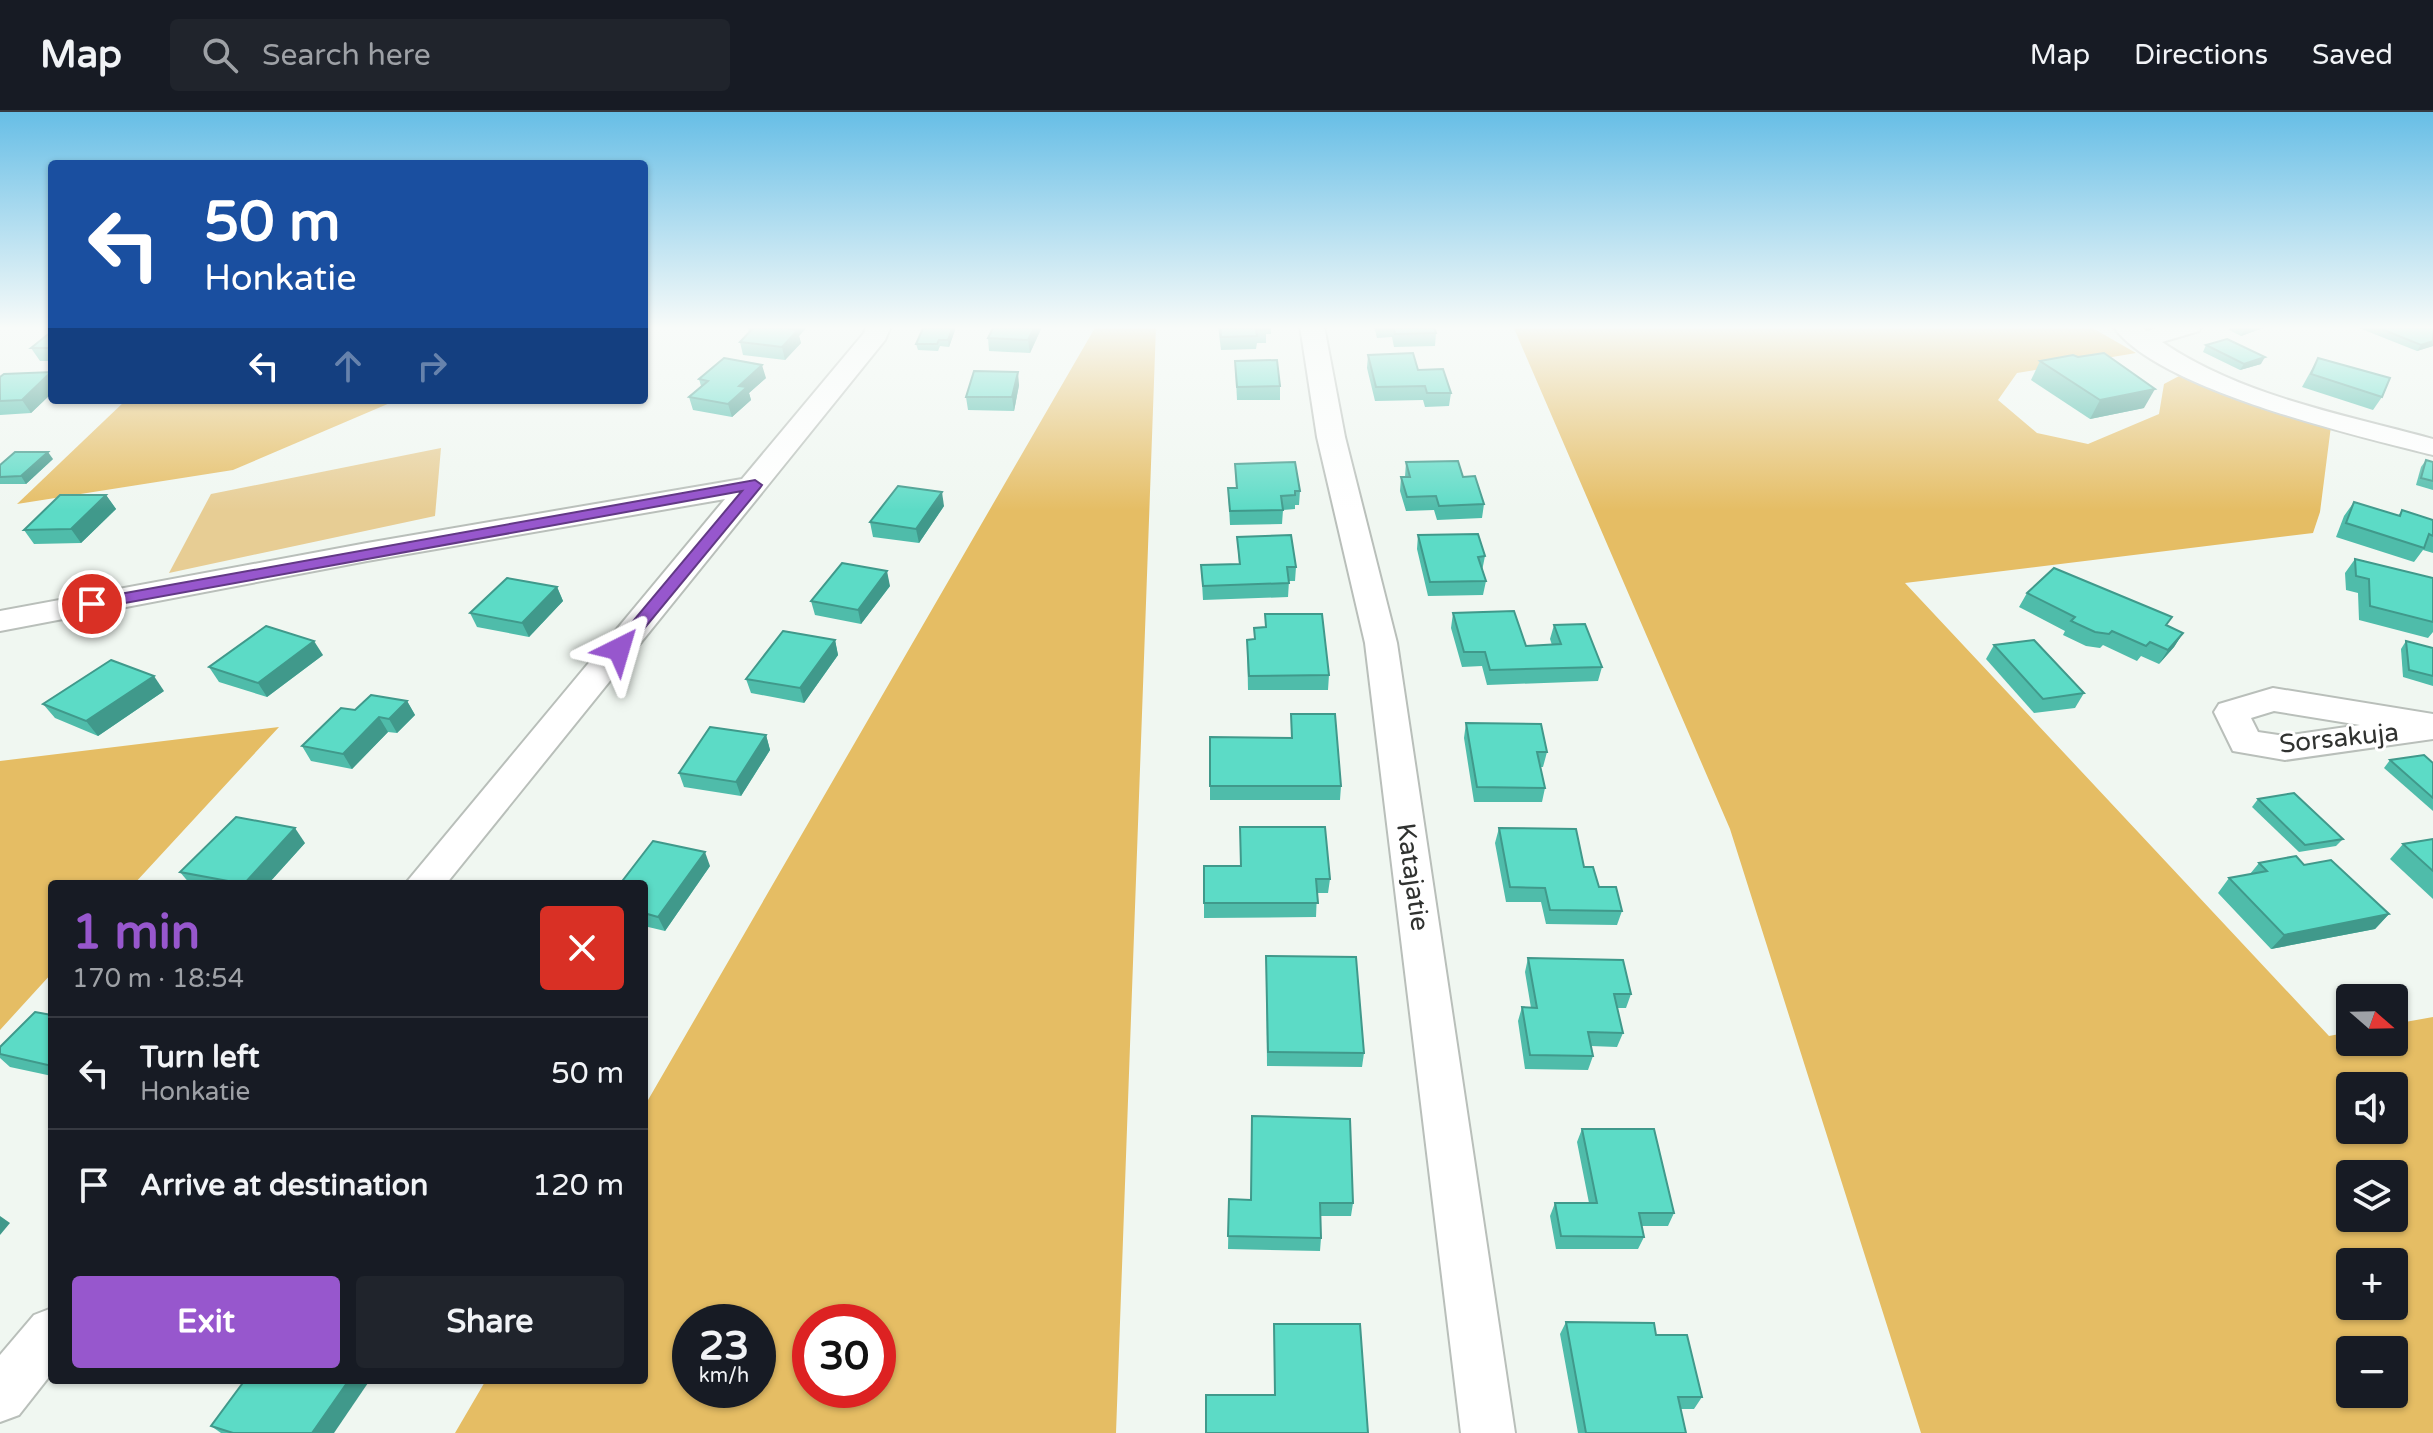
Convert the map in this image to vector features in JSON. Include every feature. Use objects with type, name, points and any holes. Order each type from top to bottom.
[{"type":"street","points":[[427,880],[834,388]]},
{"type":"street","name":"Katajatie","points":[[1323,388],[1331,437],[1381,643],[1488,1433]]},
{"type":"street","points":[[2237,388],[2433,447]]},
{"type":"street","points":[[0,621],[367,552],[755,485]]},
{"type":"street","points":[[0,1396],[48,1338]]},
{"type":"shaded area","points":[[1060,388],[1154,388],[1116,1433],[455,1433],[484,1384],[648,1384],[648,1100]]},
{"type":"shaded area","points":[[1540,388],[2007,388],[1998,400],[2037,433],[2088,444],[2159,414],[2163,388],[2218,388],[2331,426],[2320,512],[2313,533],[1905,583],[2329,1036],[2336,1035],[2336,1056],[2408,1056],[2408,1021],[2433,1017],[2433,1433],[1921,1433],[1730,829]]},
{"type":"shaded area","points":[[122,404],[388,404],[233,470],[17,504]]},
{"type":"shaded area","points":[[441,448],[435,516],[169,573],[211,494]]},
{"type":"shaded area","points":[[279,727],[138,880],[48,880],[48,977],[0,1030],[0,761]]},
{"type":"building","points":[[0,388],[35,388],[22,400],[0,401]]},
{"type":"building","points":[[700,388],[746,388],[728,404],[689,397]]},
{"type":"building","points":[[969,388],[1014,388],[1012,397],[966,397]]},
{"type":"building","points":[[1425,388],[1449,388],[1451,393],[1427,393]]},
{"type":"building","points":[[2081,388],[2155,389],[2100,400]]},
{"type":"building","points":[[2353,388],[2386,388],[2382,397]]},
{"type":"building","points":[[15,452],[48,452],[21,476],[0,477],[0,465]]},
{"type":"building","points":[[2426,460],[2433,462],[2433,481],[2421,478]]},
{"type":"building","points":[[1458,461],[1463,477],[1475,476],[1484,504],[1439,506],[1436,496],[1407,497],[1401,477],[1410,477],[1406,462]]},
{"type":"building","points":[[1295,462],[1300,491],[1295,491],[1295,495],[1281,496],[1283,510],[1230,511],[1228,488],[1237,488],[1235,464]]},
{"type":"building","points":[[898,486],[942,492],[916,529],[870,522]]},
{"type":"building","points":[[60,495],[106,495],[71,529],[24,530]]},
{"type":"building","points":[[2354,502],[2400,516],[2402,510],[2433,520],[2433,536],[2429,534],[2424,548],[2346,523]]},
{"type":"building","points":[[1478,534],[1485,556],[1478,557],[1486,581],[1430,582],[1418,535]]},
{"type":"building","points":[[1291,535],[1296,567],[1287,567],[1289,583],[1203,586],[1201,565],[1240,564],[1237,537]]},
{"type":"building","points":[[2355,559],[2433,578],[2433,622],[2370,606],[2369,579],[2356,576]]},
{"type":"building","points":[[842,563],[887,571],[858,610],[811,601]]},
{"type":"building","points":[[2054,568],[2172,617],[2166,625],[2183,633],[2168,650],[2150,642],[2146,646],[2112,631],[2109,634],[2095,632],[2071,621],[2075,617],[2027,593]]},
{"type":"building","points":[[507,578],[557,587],[522,623],[470,613]]},
{"type":"building","points":[[1514,611],[1526,646],[1561,644],[1554,625],[1585,624],[1602,667],[1490,670],[1485,652],[1464,652],[1453,613]]},
{"type":"building","points":[[1265,614],[1322,614],[1329,675],[1249,676],[1247,640],[1255,639],[1254,628],[1266,627]]},
{"type":"building","points":[[266,626],[314,641],[258,683],[209,667]]},
{"type":"building","points":[[783,631],[835,640],[800,688],[746,679]]},
{"type":"building","points":[[2034,640],[2084,693],[2043,699],[1994,645]]},
{"type":"building","points":[[2406,641],[2433,648],[2433,676],[2409,670]]},
{"type":"building","points":[[111,660],[154,676],[86,721],[43,704]]},
{"type":"building","points":[[371,695],[407,701],[389,719],[379,717],[343,754],[302,746],[341,708],[355,710]]},
{"type":"building","points":[[1291,714],[1335,714],[1341,786],[1210,786],[1210,737],[1292,738]]},
{"type":"building","points":[[1466,723],[1541,724],[1547,752],[1537,752],[1545,788],[1477,787]]},
{"type":"building","points":[[710,727],[766,735],[736,782],[679,773]]},
{"type":"building","points":[[2424,755],[2433,763],[2433,798],[2390,760]]},
{"type":"building","points":[[2294,793],[2343,839],[2305,845],[2258,799]]},
{"type":"building","points":[[236,817],[295,828],[248,880],[223,880],[180,872]]},
{"type":"building","points":[[1240,827],[1325,827],[1330,879],[1316,879],[1318,903],[1204,903],[1204,866],[1241,866]]},
{"type":"building","points":[[1499,828],[1576,829],[1584,867],[1593,867],[1599,887],[1616,887],[1622,911],[1550,910],[1545,888],[1510,887]]},
{"type":"building","points":[[2433,839],[2433,871],[2403,844]]},
{"type":"building","points":[[653,841],[705,852],[658,917],[648,914],[648,880],[623,880]]},
{"type":"building","points":[[2296,856],[2304,865],[2331,860],[2389,914],[2284,935],[2229,878],[2267,871],[2259,863]]},
{"type":"building","points":[[1266,956],[1356,957],[1364,1053],[1268,1052]]},
{"type":"building","points":[[1528,958],[1623,960],[1631,994],[1614,994],[1623,1033],[1588,1032],[1593,1056],[1530,1055],[1522,1007],[1537,1008]]},
{"type":"building","points":[[35,1012],[48,1014],[48,1065],[0,1054],[0,1047]]},
{"type":"building","points":[[1252,1116],[1350,1119],[1353,1203],[1320,1203],[1321,1238],[1228,1236],[1229,1199],[1251,1200]]},
{"type":"building","points":[[1582,1129],[1654,1129],[1674,1213],[1639,1213],[1644,1237],[1561,1236],[1555,1203],[1597,1203]]},
{"type":"building","points":[[1566,1322],[1654,1323],[1656,1335],[1687,1335],[1702,1397],[1678,1397],[1686,1433],[1586,1433]]},
{"type":"building","points":[[1274,1324],[1360,1324],[1368,1433],[1206,1433],[1206,1395],[1275,1395]]},
{"type":"building","points":[[242,1384],[346,1384],[312,1433],[233,1433],[211,1426]]},
{"type":"route","points":[[92,604],[367,552],[755,485],[619,649]]}]
